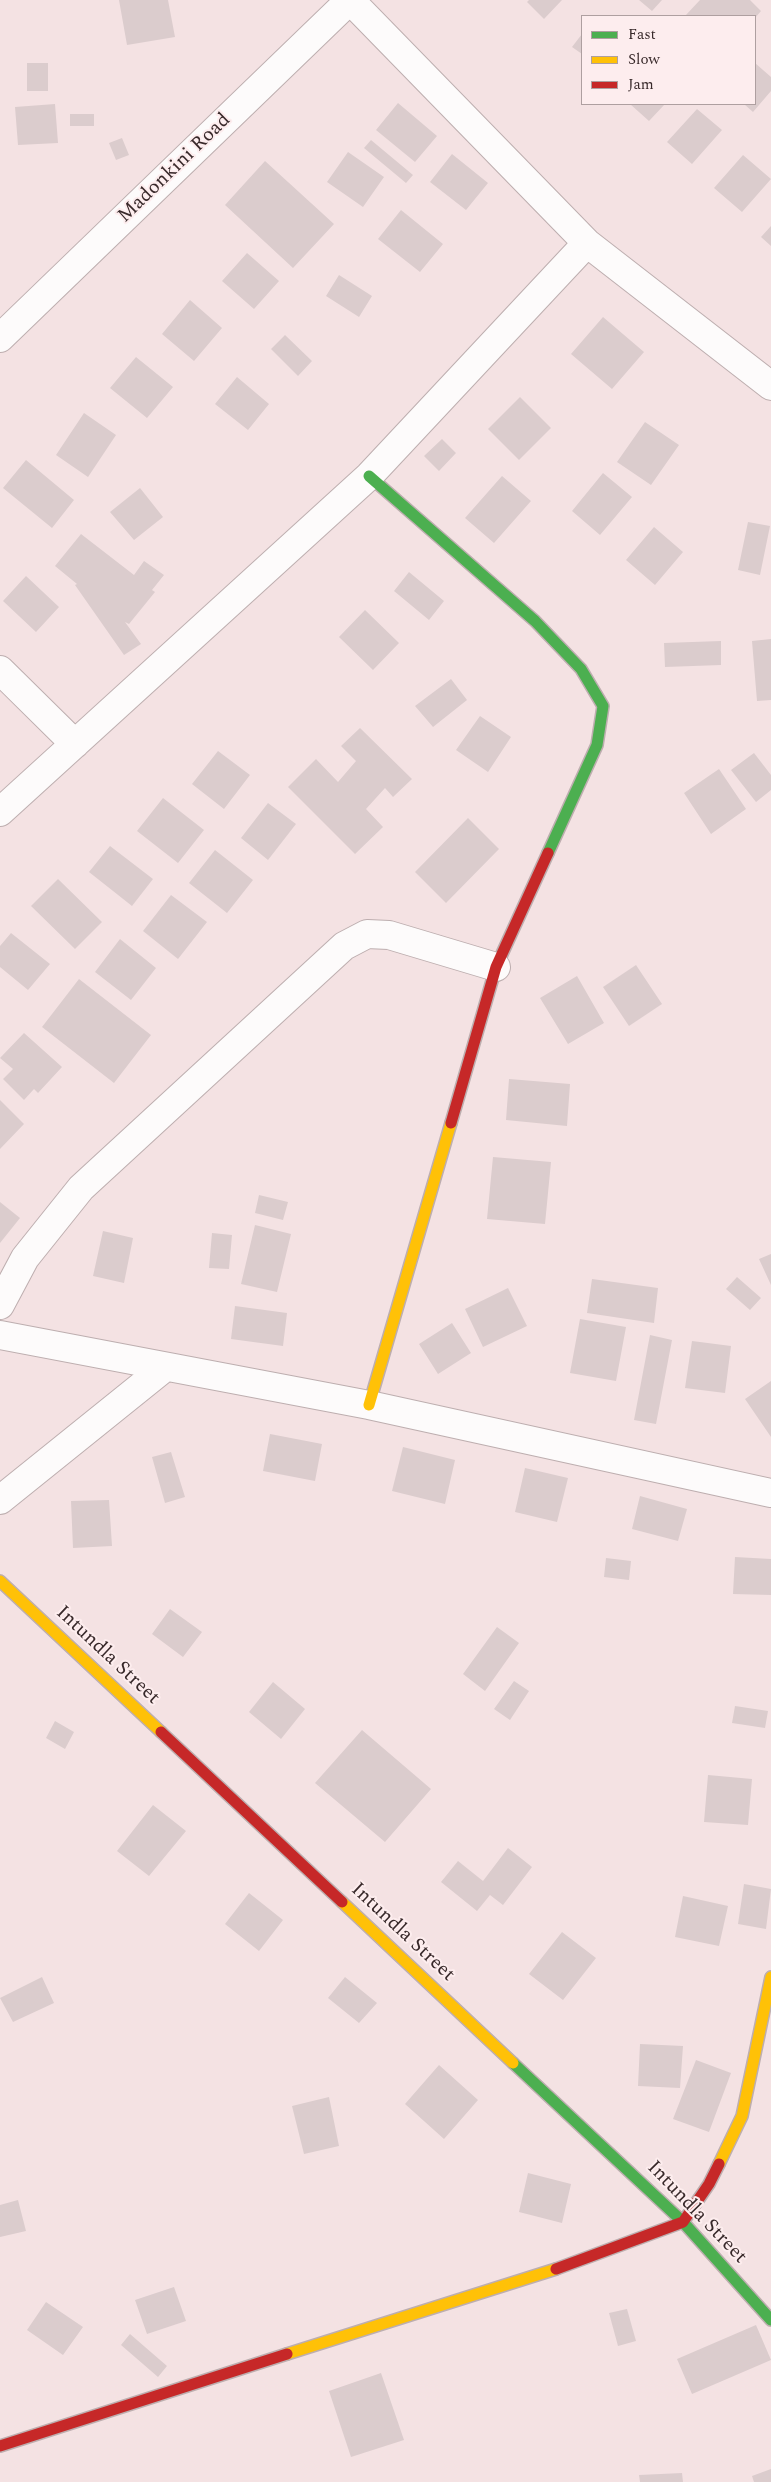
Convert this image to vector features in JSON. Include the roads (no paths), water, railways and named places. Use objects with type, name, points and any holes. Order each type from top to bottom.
[{"type":"street","points":[[350,0],[587,243],[771,386]]},
{"type":"street","name":"Madonkini Road","points":[[0,338],[350,0]]},
{"type":"street","points":[[0,812],[369,476],[587,243]]},
{"type":"street","points":[[369,476],[534,621],[581,669],[603,706],[597,745],[496,967],[369,1405]]},
{"type":"street","points":[[0,670],[75,744]]},
{"type":"street","points":[[0,1305],[25,1258],[81,1188],[344,946],[367,934],[389,935],[496,967]]},
{"type":"street","points":[[0,1336],[369,1405],[771,1493]]},
{"type":"street","points":[[0,1500],[164,1368]]},
{"type":"street","name":"Intundla Street","points":[[0,1581],[683,2222],[771,2320]]},
{"type":"street","points":[[0,2446],[578,2262],[683,2222],[709,2184],[742,2116],[771,1977]]}]
